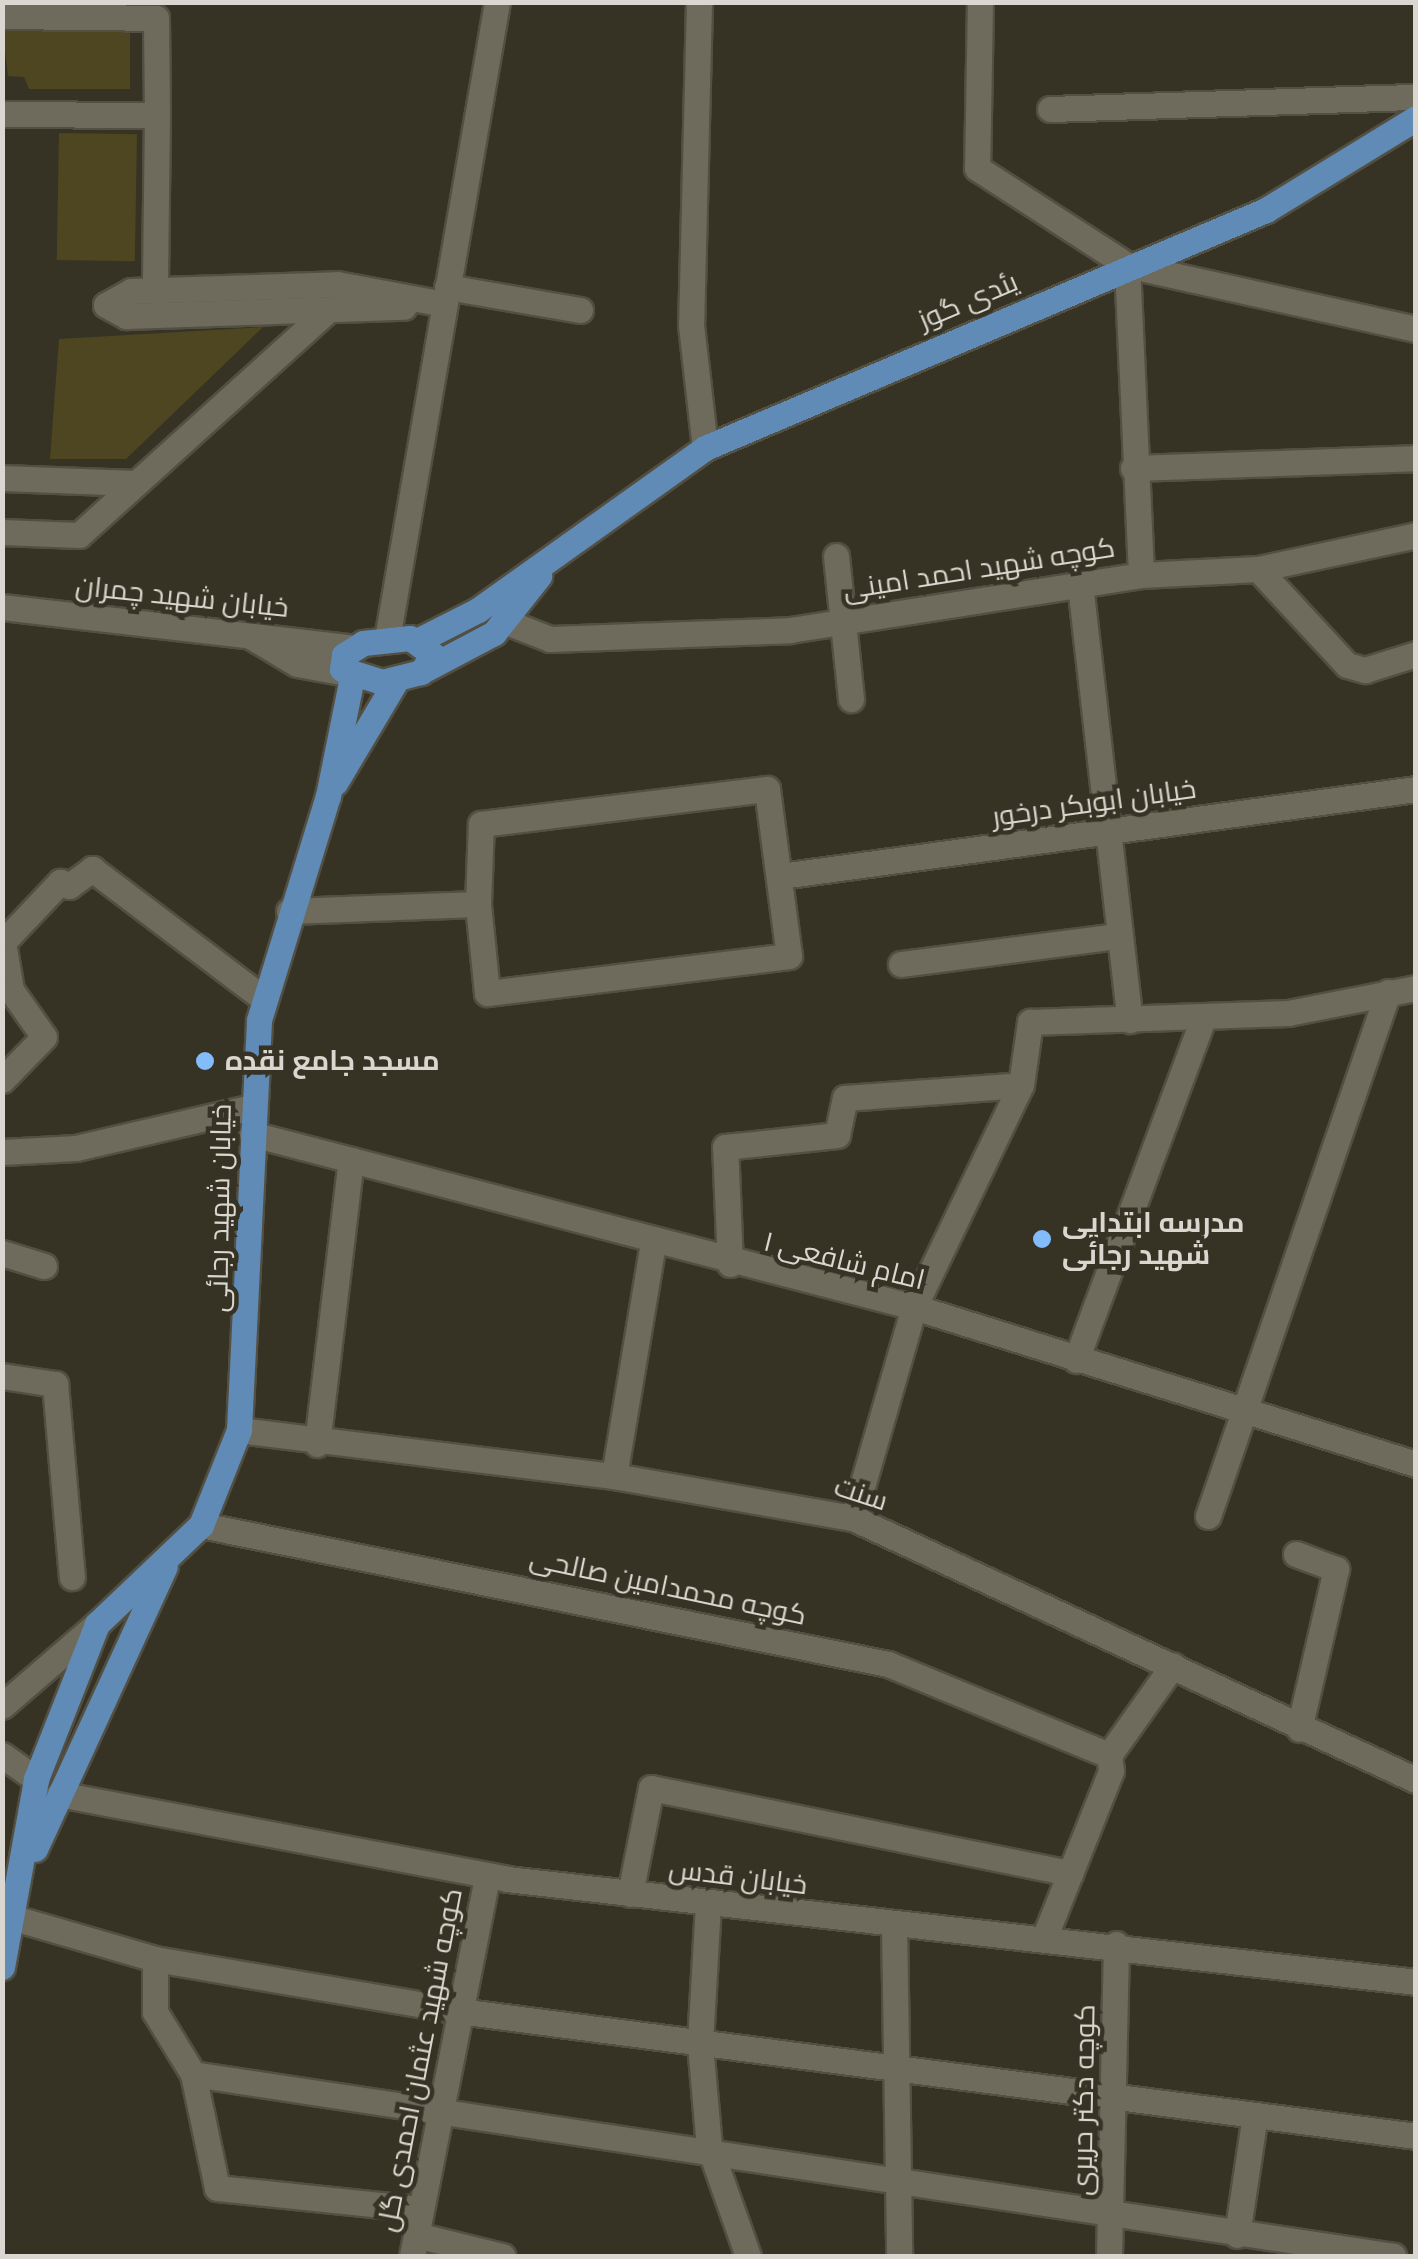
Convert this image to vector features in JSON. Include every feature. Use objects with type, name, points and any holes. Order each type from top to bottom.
[{"type":"main road","name":"یئدی گوز","points":[[554,556],[705,448],[1126,266],[1266,210],[1416,118]]},
{"type":"main road","points":[[354,648],[387,639],[419,640],[554,556]]},
{"type":"main road","points":[[349,675],[397,680],[476,648],[504,621],[554,556]]},
{"type":"main road","points":[[419,640],[433,655],[426,668]]},
{"type":"main road","name":"خیابان شهید رجائی","points":[[24,1874],[36,1779],[97,1624],[201,1525],[239,1430],[252,1106],[264,999],[328,796],[349,675],[342,660],[354,648]]},
{"type":"main road","points":[[328,796],[397,680]]},
{"type":"main road","name":"خیابان شهید رجائی","points":[[24,1874],[171,1554]]},
{"type":"main road","points":[[97,1624],[131,1644]]},
{"type":"main road","points":[[2,1967],[24,1874]]},
{"type":"street","points":[[387,639],[497,2]]},
{"type":"street","points":[[700,2],[691,325],[705,448]]},
{"type":"street","points":[[980,2],[977,168],[1126,266],[1416,329]]},
{"type":"street","points":[[2,16],[156,18],[156,290]]},
{"type":"street","points":[[1050,109],[1416,97]]},
{"type":"street","points":[[2,114],[157,114]]},
{"type":"street","points":[[1126,266],[1141,574]]},
{"type":"street","points":[[445,295],[327,311],[126,316],[106,306],[156,290],[337,284],[445,295],[580,310]]},
{"type":"street","points":[[2,532],[79,535],[327,311]]},
{"type":"street","points":[[1134,468],[1416,458]]},
{"type":"street","points":[[2,478],[135,483]]},
{"type":"street","name":"کوچه شهید احمد امینی","points":[[504,621],[550,639],[844,620],[1141,574],[1258,569],[1416,536]]},
{"type":"street","points":[[836,556],[851,699]]},
{"type":"street","points":[[1258,569],[1347,664],[1365,670],[1416,654]]},
{"type":"street","points":[[1080,584],[1102,832],[1130,1020]]},
{"type":"street","name":"خیابان شهید چمران","points":[[2,606],[354,648]]},
{"type":"street","points":[[252,637],[297,664],[349,675]]},
{"type":"street","points":[[767,789],[782,876],[788,956],[486,993],[478,904],[481,824],[767,789]]},
{"type":"street","name":"خیابان ابوبکر درخور","points":[[782,876],[1416,789]]},
{"type":"street","points":[[2,1080],[44,1037],[11,990],[4,938],[60,882],[70,886],[92,870],[264,999]]},
{"type":"street","points":[[289,910],[478,904]]},
{"type":"street","points":[[900,964],[1117,936]]},
{"type":"street","points":[[853,1518],[914,1307],[1021,1085],[1030,1022],[1203,1019],[1416,988]]},
{"type":"street","points":[[1208,1516],[1388,992]]},
{"type":"street","points":[[1076,1360],[1203,1019]]},
{"type":"street","points":[[730,1264],[725,1147],[837,1135],[846,1098],[1021,1085]]},
{"type":"street","points":[[2,1152],[92,1146],[252,1106]]},
{"type":"street","name":"امام شافعی ۱","points":[[252,1134],[730,1264],[914,1307],[1076,1360],[1247,1406],[1413,1459]]},
{"type":"street","points":[[317,1444],[350,1160]]},
{"type":"street","points":[[614,1476],[652,1243]]},
{"type":"street","points":[[2,1252],[44,1266]]},
{"type":"street","points":[[2,1376],[55,1384],[72,1577]]},
{"type":"street","name":"سنت","points":[[239,1430],[317,1444],[614,1476],[853,1518],[1173,1664],[1298,1729],[1416,1780]]},
{"type":"street","name":"کوچه محمدامین صالحی","points":[[201,1525],[888,1664],[1109,1754]]},
{"type":"street","points":[[1296,1554],[1336,1569],[1298,1729]]},
{"type":"street","points":[[2,1706],[97,1624]]},
{"type":"street","points":[[1044,1936],[1111,1772],[1109,1754],[1173,1664]]},
{"type":"street","points":[[2,1755],[36,1779]]},
{"type":"street","points":[[630,1894],[651,1788],[1070,1874]]},
{"type":"street","name":"خیابان قدس","points":[[58,1794],[487,1876],[708,1904],[1116,1944],[1416,1982]]},
{"type":"street","name":"کوچه شهید عثمان احمدی گل","points":[[416,2234],[487,1876]]},
{"type":"street","points":[[708,1904],[700,2044],[709,2146],[748,2256]]},
{"type":"street","points":[[14,1918],[155,1959],[459,2011],[896,2074],[1416,2136]]},
{"type":"street","points":[[894,1923],[899,2256]]},
{"type":"street","name":"کوچه دکتر حریری","points":[[1109,2256],[1113,2218],[1116,1944]]},
{"type":"street","points":[[155,1959],[156,2012],[193,2074],[217,2188],[502,2256]]},
{"type":"street","points":[[193,2074],[439,2112],[709,2146],[896,2175],[1113,2218],[1393,2256]]},
{"type":"street","points":[[1237,2235],[1255,2116]]},
{"type":"shaded area","points":[[2,28],[130,28],[130,89],[29,89],[24,77],[8,76]]},
{"type":"shaded area","points":[[59,133],[137,134],[135,261],[57,260]]},
{"type":"shaded area","points":[[263,327],[126,459],[50,459],[59,339]]},
{"type":"place","name":"مسجد جامع نقده","points":[[205,1061]]},
{"type":"place","name":"مدرسه ابتدایی شهید رجائی","points":[[1042,1239]]}]
